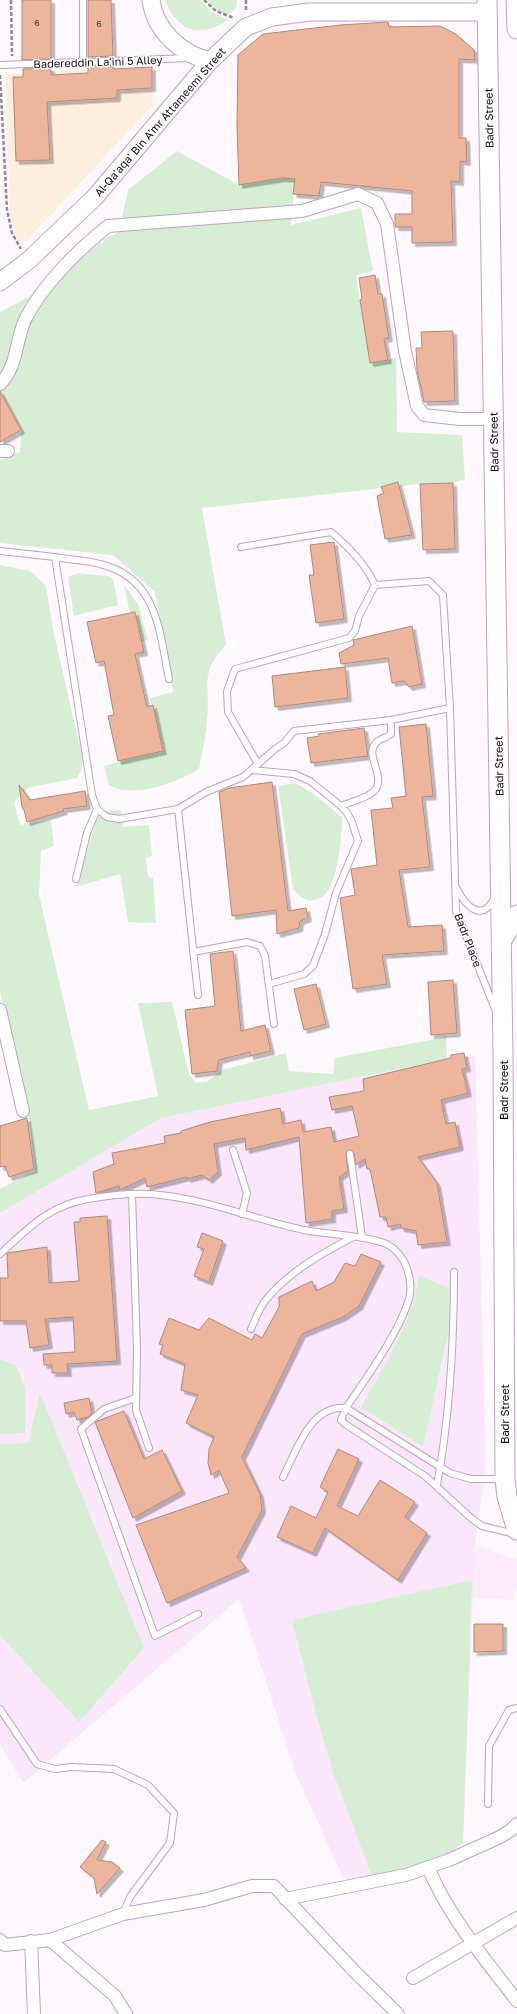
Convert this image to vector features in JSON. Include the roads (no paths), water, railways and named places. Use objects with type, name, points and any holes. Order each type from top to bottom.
[{"type":"main road","points":[[151,0],[156,20],[163,31],[183,50],[203,60]]},
{"type":"main road","points":[[487,6],[516,5],[517,29]]},
{"type":"main road","name":"Al-Qa'aqa' Bin A'mr Attameemi Street","points":[[0,282],[29,260],[95,197],[203,60],[246,27],[272,17],[310,12],[487,6]]},
{"type":"main road","name":"Badr Street","points":[[487,6],[494,419],[509,888],[502,940],[511,1476],[512,1516],[517,1530]]},
{"type":"main road","points":[[502,940],[517,915]]},
{"type":"street","points":[[0,384],[7,377],[12,367],[25,321],[37,300],[62,269],[88,242],[108,226],[302,211],[358,194],[377,204],[388,224],[405,351],[417,406],[424,415],[460,419],[494,419]]},
{"type":"street","points":[[0,1010],[23,1111]]},
{"type":"street","points":[[285,1899],[406,1875],[500,1837],[517,1824]]},
{"type":"street","points":[[428,1867],[436,1886],[473,1943],[517,2001]]},
{"type":"street","points":[[0,1940],[5,1945],[50,1940],[122,1914],[204,1900],[252,1886],[274,1886],[355,1972],[398,2014]]},
{"type":"street","points":[[413,1978],[517,1918]]},
{"type":"street","points":[[50,1940],[115,1996],[126,2014]]},
{"type":"street","points":[[31,1941],[34,2014]]},
{"type":"lane","points":[[83,0],[83,62]]},
{"type":"lane","name":"Badereddin La'ini 5 Alley","points":[[0,65],[203,60]]},
{"type":"lane","points":[[241,547],[331,532],[345,543],[368,569],[375,584],[359,616],[355,631],[349,638],[235,669],[227,691],[228,712],[258,764]]},
{"type":"lane","points":[[0,551],[101,564],[126,575],[146,594],[155,612],[169,678]]},
{"type":"lane","points":[[55,557],[92,795],[97,809],[107,817],[119,819],[178,809],[206,792],[243,777],[274,749],[284,743],[294,731],[391,720],[450,708]]},
{"type":"lane","name":"Badr Place","points":[[375,584],[429,581],[443,595],[450,708],[456,911],[503,1028]]},
{"type":"lane","points":[[341,806],[370,794],[376,789],[378,780],[373,749],[376,742],[391,734],[391,720]]},
{"type":"lane","points":[[252,770],[294,774],[310,781],[341,806],[352,822],[358,841],[336,893],[325,934],[311,969],[304,974],[269,984]]},
{"type":"lane","points":[[76,879],[87,833],[97,809]]},
{"type":"lane","points":[[178,809],[198,996]]},
{"type":"lane","points":[[456,888],[464,903],[472,909],[479,911],[486,908],[509,888]]},
{"type":"lane","points":[[193,952],[247,942],[256,944],[264,952],[274,1024]]},
{"type":"lane","points":[[232,1150],[247,1193],[242,1214]]},
{"type":"lane","points":[[350,1154],[362,1237]]},
{"type":"lane","points":[[132,1194],[137,1350],[136,1410],[149,1448]]},
{"type":"lane","points":[[0,1254],[47,1213],[66,1204],[88,1199],[132,1194],[183,1198],[303,1230],[362,1237],[386,1244],[396,1252],[406,1264],[411,1283],[410,1298],[387,1345],[346,1408],[341,1420],[425,1476],[471,1518],[482,1526],[517,1535]]},
{"type":"lane","points":[[251,1329],[264,1302],[295,1271],[321,1254],[354,1236]]},
{"type":"lane","points":[[437,1486],[441,1467],[454,1337],[454,1272]]},
{"type":"lane","points":[[136,1398],[104,1409],[81,1429],[155,1636],[198,1614]]},
{"type":"lane","points":[[283,1477],[312,1422],[317,1416],[331,1409],[346,1408],[441,1467],[465,1478],[511,1476]]},
{"type":"lane","points":[[488,1804],[490,1746],[509,1710],[517,1708]]},
{"type":"lane","points":[[0,1709],[36,1764],[55,1769],[72,1767],[114,1769],[148,1785],[174,1813],[170,1842],[130,1897],[122,1914]]}]
